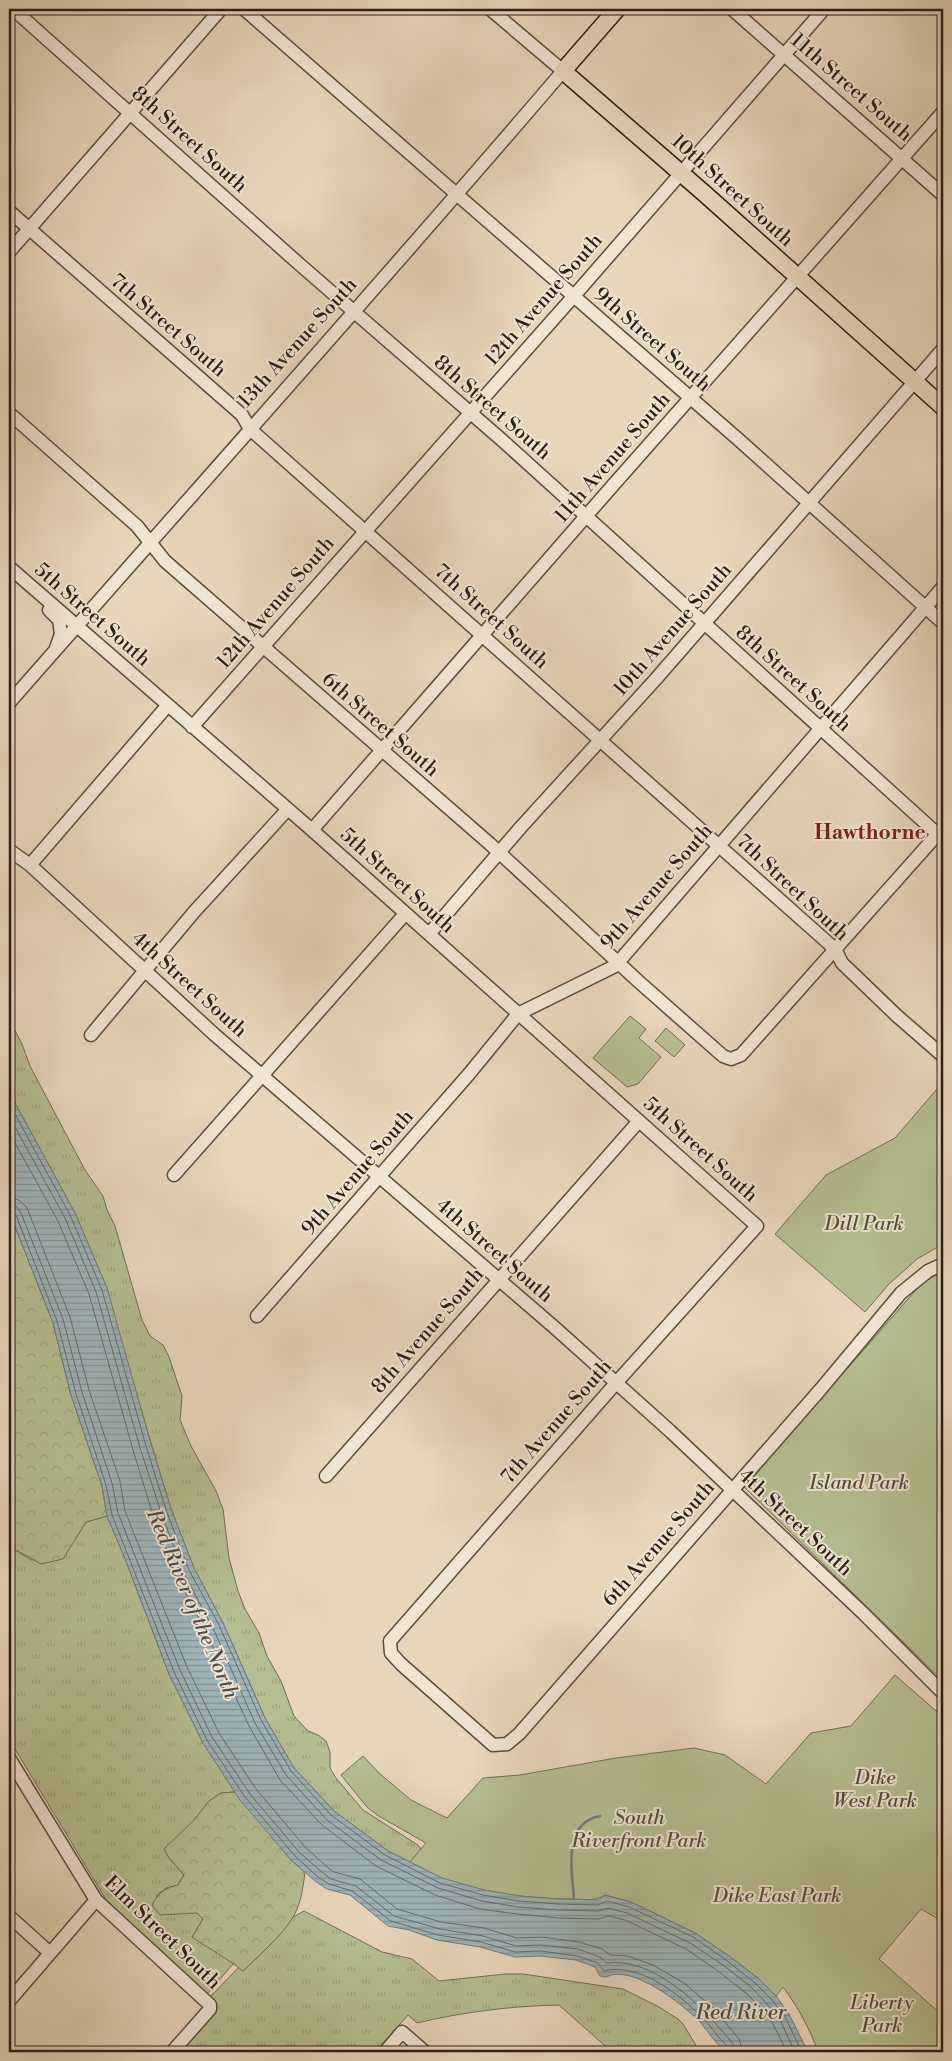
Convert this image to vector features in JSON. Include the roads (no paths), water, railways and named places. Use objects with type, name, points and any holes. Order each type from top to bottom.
[{"type":"main road","name":"13th Avenue South","points":[[563,71],[617,9]]},
{"type":"main road","name":"10th Street South","points":[[563,71],[680,172],[943,407]]},
{"type":"street","name":"8th Street South","points":[[13,9],[470,412],[820,728],[942,834]]},
{"type":"street","points":[[9,252],[221,9]]},
{"type":"street","name":"9th Street South","points":[[244,9],[690,398],[943,623]]},
{"type":"street","name":"10th Street South","points":[[490,9],[563,71]]},
{"type":"street","name":"11th Street South","points":[[732,9],[943,195]]},
{"type":"street","name":"12th Avenue South","points":[[192,727],[573,297],[824,9]]},
{"type":"street","name":"13th Avenue South","points":[[9,703],[457,195],[563,71]]},
{"type":"street","name":"11th Avenue South","points":[[312,830],[943,112]]},
{"type":"street","name":"7th Street South","points":[[9,211],[242,415],[250,429],[835,949],[842,963],[896,1015],[943,1056]]},
{"type":"street","name":"10th Avenue South","points":[[429,934],[499,852],[704,624],[943,349]]},
{"type":"street","name":"6th Street South","points":[[9,413],[137,526],[165,561],[499,852],[617,963],[723,1056],[731,1059],[741,1055],[835,949]]},
{"type":"street","points":[[11,570],[23,588],[59,620],[61,634],[55,650]]},
{"type":"street","name":"5th Street South","points":[[11,570],[312,830],[757,1226]]},
{"type":"street","name":"9th Avenue South","points":[[257,1316],[469,1074],[518,1014],[617,963],[943,587]]},
{"type":"street","points":[[30,865],[168,705]]},
{"type":"street","points":[[92,1035],[194,912],[288,809]]},
{"type":"street","points":[[835,949],[942,834]]},
{"type":"street","name":"4th Street South","points":[[9,850],[30,865],[262,1075],[499,1279],[616,1383],[732,1489],[943,1693]]},
{"type":"street","points":[[174,1175],[405,914]]},
{"type":"street","name":"8th Avenue South","points":[[326,1476],[639,1121]]},
{"type":"street","name":"7th Avenue South","points":[[507,1744],[493,1744],[401,1664],[391,1653],[390,1641],[616,1383],[757,1226]]},
{"type":"street","name":"6th Avenue South","points":[[507,1744],[533,1718],[820,1390],[901,1293],[928,1271],[943,1264]]},
{"type":"street","name":"Elm Street South","points":[[9,1761],[96,1900],[211,2007],[172,2052]]},
{"type":"street","points":[[9,2001],[96,1900]]},
{"type":"street","points":[[9,1916],[50,1953]]},
{"type":"street","points":[[385,2052],[402,2032],[425,2052]]},
{"type":"water","name":"Red River","points":[[9,1092],[75,1213],[107,1288],[171,1509],[194,1568],[223,1623],[265,1718],[294,1768],[334,1811],[388,1851],[442,1878],[484,1890],[520,1896],[599,1900],[604,1895],[631,1902],[695,1933],[759,1979],[776,1996],[789,2014],[808,2052],[726,2052],[693,2015],[670,1997],[643,1981],[617,1974],[606,1977],[600,1976],[595,1967],[576,1960],[540,1956],[515,1957],[480,1947],[437,1940],[409,1930],[388,1926],[350,1895],[327,1889],[315,1881],[291,1860],[240,1800],[203,1743],[169,1674],[107,1516],[102,1486],[71,1395],[53,1323],[9,1211]]},
{"type":"waterway","points":[[574,1899],[571,1862],[575,1838],[580,1828],[588,1820],[600,1816]]},
{"type":"district","name":"Hawthorne","points":[[870,833]]},
{"type":"park label","name":"Dill Park","points":[[864,1224]]},
{"type":"park label","name":"Island Park","points":[[859,1483]]},
{"type":"park label","name":"Dike West Park","points":[[875,1790]]},
{"type":"park label","name":"South Riverfront Park","points":[[639,1830]]},
{"type":"park label","name":"Dike East Park","points":[[777,1896]]},
{"type":"park label","name":"Liberty Park","points":[[882,2014]]},
{"type":"water label","name":"Red River of the North","points":[[192,1604]]}]
